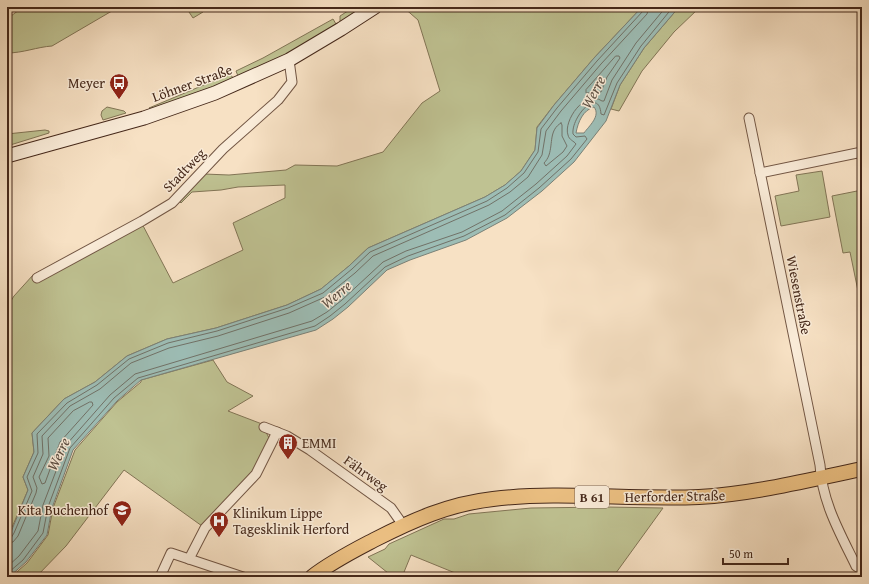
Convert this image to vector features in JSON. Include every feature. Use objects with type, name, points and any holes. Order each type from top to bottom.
[{"type":"main road","name":"Löhner Straße","points":[[7,156],[129,122],[182,105],[239,83],[289,60],[375,7]]},
{"type":"main road","name":"Herforder Straße","points":[[312,577],[361,547],[403,526],[447,508],[494,499],[541,496],[669,498],[732,494],[775,488],[862,469]]},
{"type":"street","name":"Stadtweg","points":[[37,278],[172,203],[223,149],[278,100],[292,82],[289,60]]},
{"type":"street","name":"Wiesenstraße","points":[[749,118],[819,461],[820,478],[830,512],[856,566],[862,570]]},
{"type":"street","points":[[760,173],[862,152]]},
{"type":"street","name":"Fährweg","points":[[264,427],[277,432],[310,450],[391,508],[403,526]]},
{"type":"street","points":[[189,559],[205,528],[256,474],[277,432]]},
{"type":"street","points":[[160,577],[171,553],[243,577]]},
{"type":"green space","points":[[23,7],[117,8],[52,46],[7,53],[7,19]]},
{"type":"green space","points":[[189,7],[203,7],[203,12],[193,18],[189,12]]},
{"type":"green space","points":[[354,7],[368,7],[342,22],[340,21],[340,16]]},
{"type":"green space","points":[[403,7],[623,7],[625,9],[627,7],[642,7],[594,58],[537,127],[535,150],[521,171],[505,185],[485,197],[368,248],[321,289],[287,305],[216,328],[167,339],[127,356],[95,382],[64,399],[32,433],[34,452],[23,477],[28,490],[7,537],[7,307],[14,296],[33,275],[139,218],[173,283],[243,250],[233,223],[285,198],[285,185],[238,187],[192,192],[181,203],[178,200],[204,174],[229,175],[286,170],[295,165],[337,166],[383,152],[422,103],[440,91],[418,20]]},
{"type":"green space","points":[[679,7],[703,7],[698,9],[674,32],[642,71],[619,111],[611,109],[620,85],[644,48]]},
{"type":"green space","points":[[333,19],[336,24],[301,48],[238,76],[236,71],[263,58]]},
{"type":"green space","points":[[230,74],[234,79],[155,108],[149,108]]},
{"type":"green space","points":[[107,107],[124,111],[126,113],[103,120],[101,115],[102,111]]},
{"type":"green space","points":[[45,130],[49,131],[49,133],[7,146],[7,134]]},
{"type":"green space","points":[[822,171],[830,217],[781,226],[775,196],[799,191],[796,175]]},
{"type":"green space","points":[[862,190],[862,290],[858,291],[850,252],[843,253],[832,196]]},
{"type":"green space","points":[[213,360],[227,382],[253,396],[228,411],[262,424],[269,438],[253,472],[202,526],[124,470],[66,546],[36,577],[11,577],[27,563],[48,535],[53,508],[75,450],[117,402],[141,382],[141,380]]},
{"type":"green space","points":[[531,508],[663,508],[613,577],[465,577],[411,555],[402,577],[393,577],[368,557],[385,549],[389,544],[444,519],[454,519],[469,514]]},
{"type":"water","name":"Werre","points":[[642,7],[679,7],[644,48],[620,85],[606,121],[574,162],[542,191],[507,218],[466,240],[387,270],[348,307],[316,330],[141,380],[117,401],[73,450],[52,508],[47,535],[26,562],[9,577],[7,577],[7,537],[11,532],[28,490],[23,477],[34,452],[32,433],[64,399],[95,382],[127,356],[167,339],[216,328],[287,305],[321,289],[368,248],[485,197],[505,185],[521,171],[535,150],[537,128],[554,105],[594,58]],"holes":[[[594,107],[596,110],[594,121],[584,133],[576,133],[578,125],[584,114]]]},
{"type":"place","name":"Meyer","points":[[119,100]]},
{"type":"place","name":"EMMI","points":[[288,460]]},
{"type":"place","name":"Kita Buchenhof","points":[[122,527]]},
{"type":"place","name":"Klinikum Lippe Tagesklinik Herford","points":[[219,538]]}]
